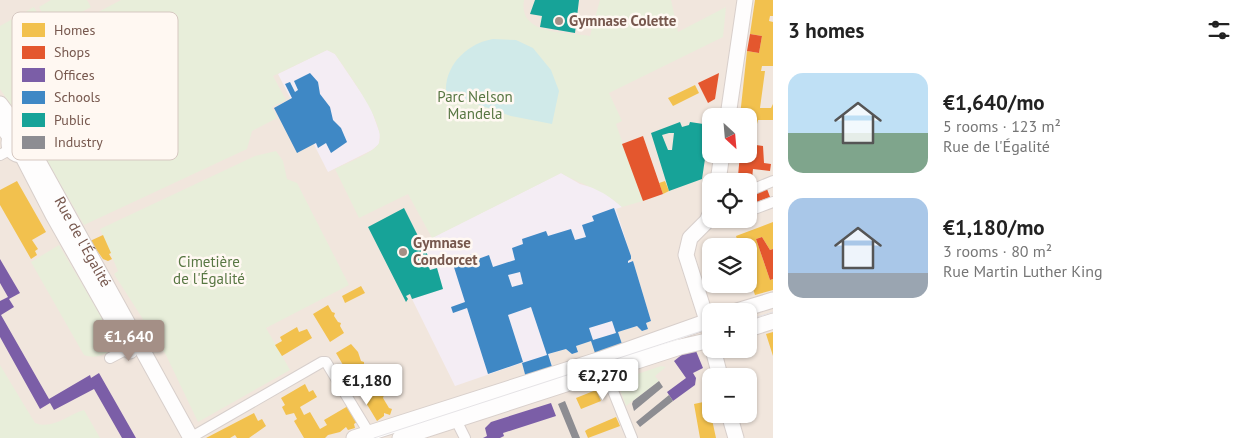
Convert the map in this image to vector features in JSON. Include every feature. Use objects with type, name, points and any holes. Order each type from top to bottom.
[{"type":"street","points":[[729,108],[745,0]]},
{"type":"street","name":"Rue de l'Égalité","points":[[0,104],[12,136]]},
{"type":"street","name":"Rue de l'Égalité","points":[[0,123],[12,140]]},
{"type":"street","name":"Rue de l'Égalité","points":[[24,160],[133,346],[191,438]]},
{"type":"street","points":[[757,188],[773,181]]},
{"type":"street","points":[[757,208],[773,202]]},
{"type":"street","points":[[702,225],[690,238],[686,255],[702,303]]},
{"type":"street","points":[[757,305],[773,300]]},
{"type":"street","points":[[757,326],[773,321]]},
{"type":"street","points":[[354,438],[702,327]]},
{"type":"street","points":[[400,438],[680,347],[702,342]]},
{"type":"street","points":[[110,358],[133,346]]},
{"type":"street","name":"Rue de l'Égalité","points":[[133,346],[180,438]]},
{"type":"street","points":[[191,438],[322,362],[326,362],[369,433]]},
{"type":"street","points":[[605,371],[632,438]]},
{"type":"street","points":[[456,420],[465,438]]},
{"type":"street","points":[[732,423],[736,438]]},
{"type":"shaded area","points":[[0,0],[773,0],[773,438],[0,438]]},
{"type":"shaded area","points":[[327,50],[335,54],[370,106],[380,134],[379,144],[372,150],[328,172],[278,74]]},
{"type":"shaded area","points":[[561,173],[580,184],[601,190],[622,207],[616,209],[631,256],[628,261],[633,261],[651,321],[646,323],[648,329],[642,331],[637,326],[618,332],[623,347],[591,341],[576,345],[578,352],[572,354],[566,349],[549,354],[553,370],[526,378],[522,363],[455,386],[412,299],[443,289],[437,268],[430,270],[427,262],[430,260],[422,243]]},
{"type":"green space","points":[[51,0],[87,0],[91,7],[82,12],[42,12],[39,7]]},
{"type":"green space","name":"Parc Nelson Mandela","points":[[121,0],[524,0],[524,11],[528,20],[536,26],[545,30],[590,36],[600,0],[671,0],[678,32],[726,7],[723,37],[609,93],[622,121],[616,124],[643,201],[622,207],[607,195],[561,173],[432,238],[408,194],[359,218],[335,169],[371,151],[379,143],[380,135],[371,111],[356,84],[335,54],[327,50],[273,76],[286,100],[272,107],[277,118],[252,131],[247,149],[84,225],[47,160],[178,160],[178,12],[98,12]]},
{"type":"green space","name":"Parc Nelson Mandela","points":[[34,7],[37,12],[25,12]]},
{"type":"green space","name":"Parc Nelson Mandela","points":[[12,19],[12,106],[0,89],[0,26]]},
{"type":"green space","name":"Cimetière de l'Égalité","points":[[276,151],[283,161],[287,179],[297,183],[349,285],[266,328],[290,370],[198,422],[166,355],[114,274],[118,271],[100,229],[255,156]]},
{"type":"green space","points":[[59,245],[118,345],[102,355],[94,357],[84,355],[31,262]]},
{"type":"green space","points":[[0,365],[35,423],[48,425],[84,410],[100,438],[0,438]]},
{"type":"green space","points":[[661,366],[666,367],[655,376],[659,381],[626,406],[617,381]]},
{"type":"water","points":[[493,39],[516,40],[533,48],[551,70],[559,91],[552,124],[511,116],[446,93],[449,73],[459,57],[475,45]]},
{"type":"building: Homes","points":[[755,0],[773,0],[773,16],[770,16],[769,21],[773,22],[773,66],[762,66],[761,71],[765,71],[760,108],[771,108],[773,104],[773,120],[758,120],[758,108],[741,108],[747,51],[759,53],[762,36],[750,34]]},
{"type":"building: Homes","points":[[695,85],[699,93],[673,106],[668,98]]},
{"type":"building: Homes","points":[[17,181],[46,232],[32,240],[38,249],[35,251],[37,255],[31,259],[0,205],[0,190]]},
{"type":"building: Homes","points":[[665,181],[669,191],[663,194],[659,183]]},
{"type":"building: Homes","points":[[773,222],[773,249],[770,250],[762,237],[737,238],[736,236]]},
{"type":"building: Homes","points":[[103,235],[111,253],[109,254],[112,259],[108,261],[103,259],[90,241]]},
{"type":"building: Homes","points":[[757,242],[770,280],[773,279],[773,290],[755,295],[754,293],[757,293]]},
{"type":"building: Homes","points":[[361,286],[365,293],[345,303],[342,296]]},
{"type":"building: Homes","points":[[328,305],[332,312],[335,313],[334,316],[338,322],[341,323],[340,326],[344,333],[330,342],[313,314]]},
{"type":"building: Homes","points":[[297,327],[299,332],[307,329],[312,338],[282,356],[275,345],[282,341],[280,337]]},
{"type":"building: Homes","points":[[773,332],[773,356],[766,334]]},
{"type":"building: Homes","points":[[351,344],[358,352],[361,361],[364,362],[368,373],[365,374],[369,381],[372,379],[378,385],[377,388],[384,395],[383,398],[389,408],[392,409],[390,415],[384,413],[384,416],[377,421],[357,388],[360,387],[356,380],[353,382],[336,353]]},
{"type":"building: Homes","points":[[305,384],[309,392],[313,390],[317,397],[300,407],[304,415],[310,412],[320,429],[327,425],[324,420],[348,406],[357,422],[354,424],[355,428],[348,430],[346,427],[340,432],[328,435],[325,438],[304,438],[294,421],[297,419],[294,413],[286,415],[282,407],[285,405],[281,398]]},
{"type":"building: Homes","points":[[596,390],[601,401],[581,409],[576,398]]},
{"type":"building: Homes","points":[[702,402],[702,423],[713,423],[716,438],[700,438],[694,404]]},
{"type":"building: Homes","points":[[254,413],[258,421],[262,419],[266,426],[249,438],[237,438],[235,435],[230,438],[206,438]]},
{"type":"building: Homes","points":[[616,417],[620,426],[588,438],[585,431]]},
{"type":"building: Shops","points":[[750,34],[762,36],[759,53],[747,51]]},
{"type":"building: Shops","points":[[719,73],[715,99],[708,103],[698,83]]},
{"type":"building: Shops","points":[[643,136],[663,194],[643,201],[622,144]]},
{"type":"building: Shops","points":[[758,145],[763,146],[764,163],[771,164],[770,171],[753,169],[753,173],[738,173],[739,163],[758,162]]},
{"type":"building: Shops","points":[[767,189],[770,197],[757,202],[757,193]]},
{"type":"building: Shops","points":[[762,237],[770,250],[773,249],[773,279],[770,280],[757,239]]},
{"type":"building: Offices","points":[[0,259],[20,293],[9,299],[14,307],[1,315],[49,399],[90,375],[91,378],[99,373],[136,438],[122,438],[94,389],[54,410],[50,403],[40,409],[0,337],[0,301],[8,297],[0,283]]},
{"type":"building: Offices","points":[[689,349],[696,351],[703,368],[693,373],[696,378],[695,385],[673,401],[667,392],[686,378],[674,361]]},
{"type":"building: Offices","points":[[551,403],[556,416],[503,433],[504,436],[500,438],[483,438],[487,436],[485,428],[491,422]]},
{"type":"building: Schools","points":[[310,73],[318,82],[320,94],[330,107],[333,120],[341,128],[347,142],[331,153],[326,143],[318,148],[316,143],[297,153],[274,108],[292,98],[285,84],[290,82],[295,92],[298,90],[294,81]]},
{"type":"building: Schools","points":[[614,208],[631,256],[628,263],[633,261],[651,321],[646,323],[648,329],[642,331],[637,326],[618,332],[623,347],[596,356],[591,341],[576,346],[578,352],[572,354],[566,349],[548,354],[553,370],[526,378],[522,363],[547,355],[531,307],[508,315],[523,362],[488,374],[467,308],[453,313],[451,307],[465,302],[452,261],[476,253],[478,259],[489,255],[493,267],[515,260],[512,248],[523,244],[522,239],[546,231],[548,236],[571,229],[575,240],[586,237],[582,225],[594,221],[592,216]],"holes":[[[520,272],[523,284],[512,287],[508,275]],[[612,321],[616,333],[593,340],[589,328]]]},
{"type":"building: Public","name":"Gymnase Colette","points":[[535,0],[579,0],[575,33],[540,27],[542,16],[530,14]]},
{"type":"building: Public","points":[[680,122],[682,127],[689,125],[690,122],[702,124],[702,163],[704,163],[702,179],[669,191],[651,133]],"holes":[[[674,133],[672,150],[668,150],[662,135]]]},
{"type":"building: Public","name":"Gymnase Condorcet","points":[[404,208],[430,260],[427,262],[430,270],[437,268],[443,289],[412,299],[410,294],[406,296],[408,299],[406,302],[368,227]]},
{"type":"building: Industry","points":[[659,381],[663,387],[634,411],[633,401]]},
{"type":"building: Industry","points":[[669,395],[673,401],[640,427],[636,422]]},
{"type":"building: Industry","points":[[565,401],[580,438],[572,438],[558,404]]},
{"type":"tram line","points":[[757,317],[773,312]]},
{"type":"tram line","points":[[374,438],[702,331]]},
{"type":"place","name":"Gymnase Colette","points":[[559,21]]},
{"type":"place","name":"Gymnase Condorcet","points":[[403,252]]}]
